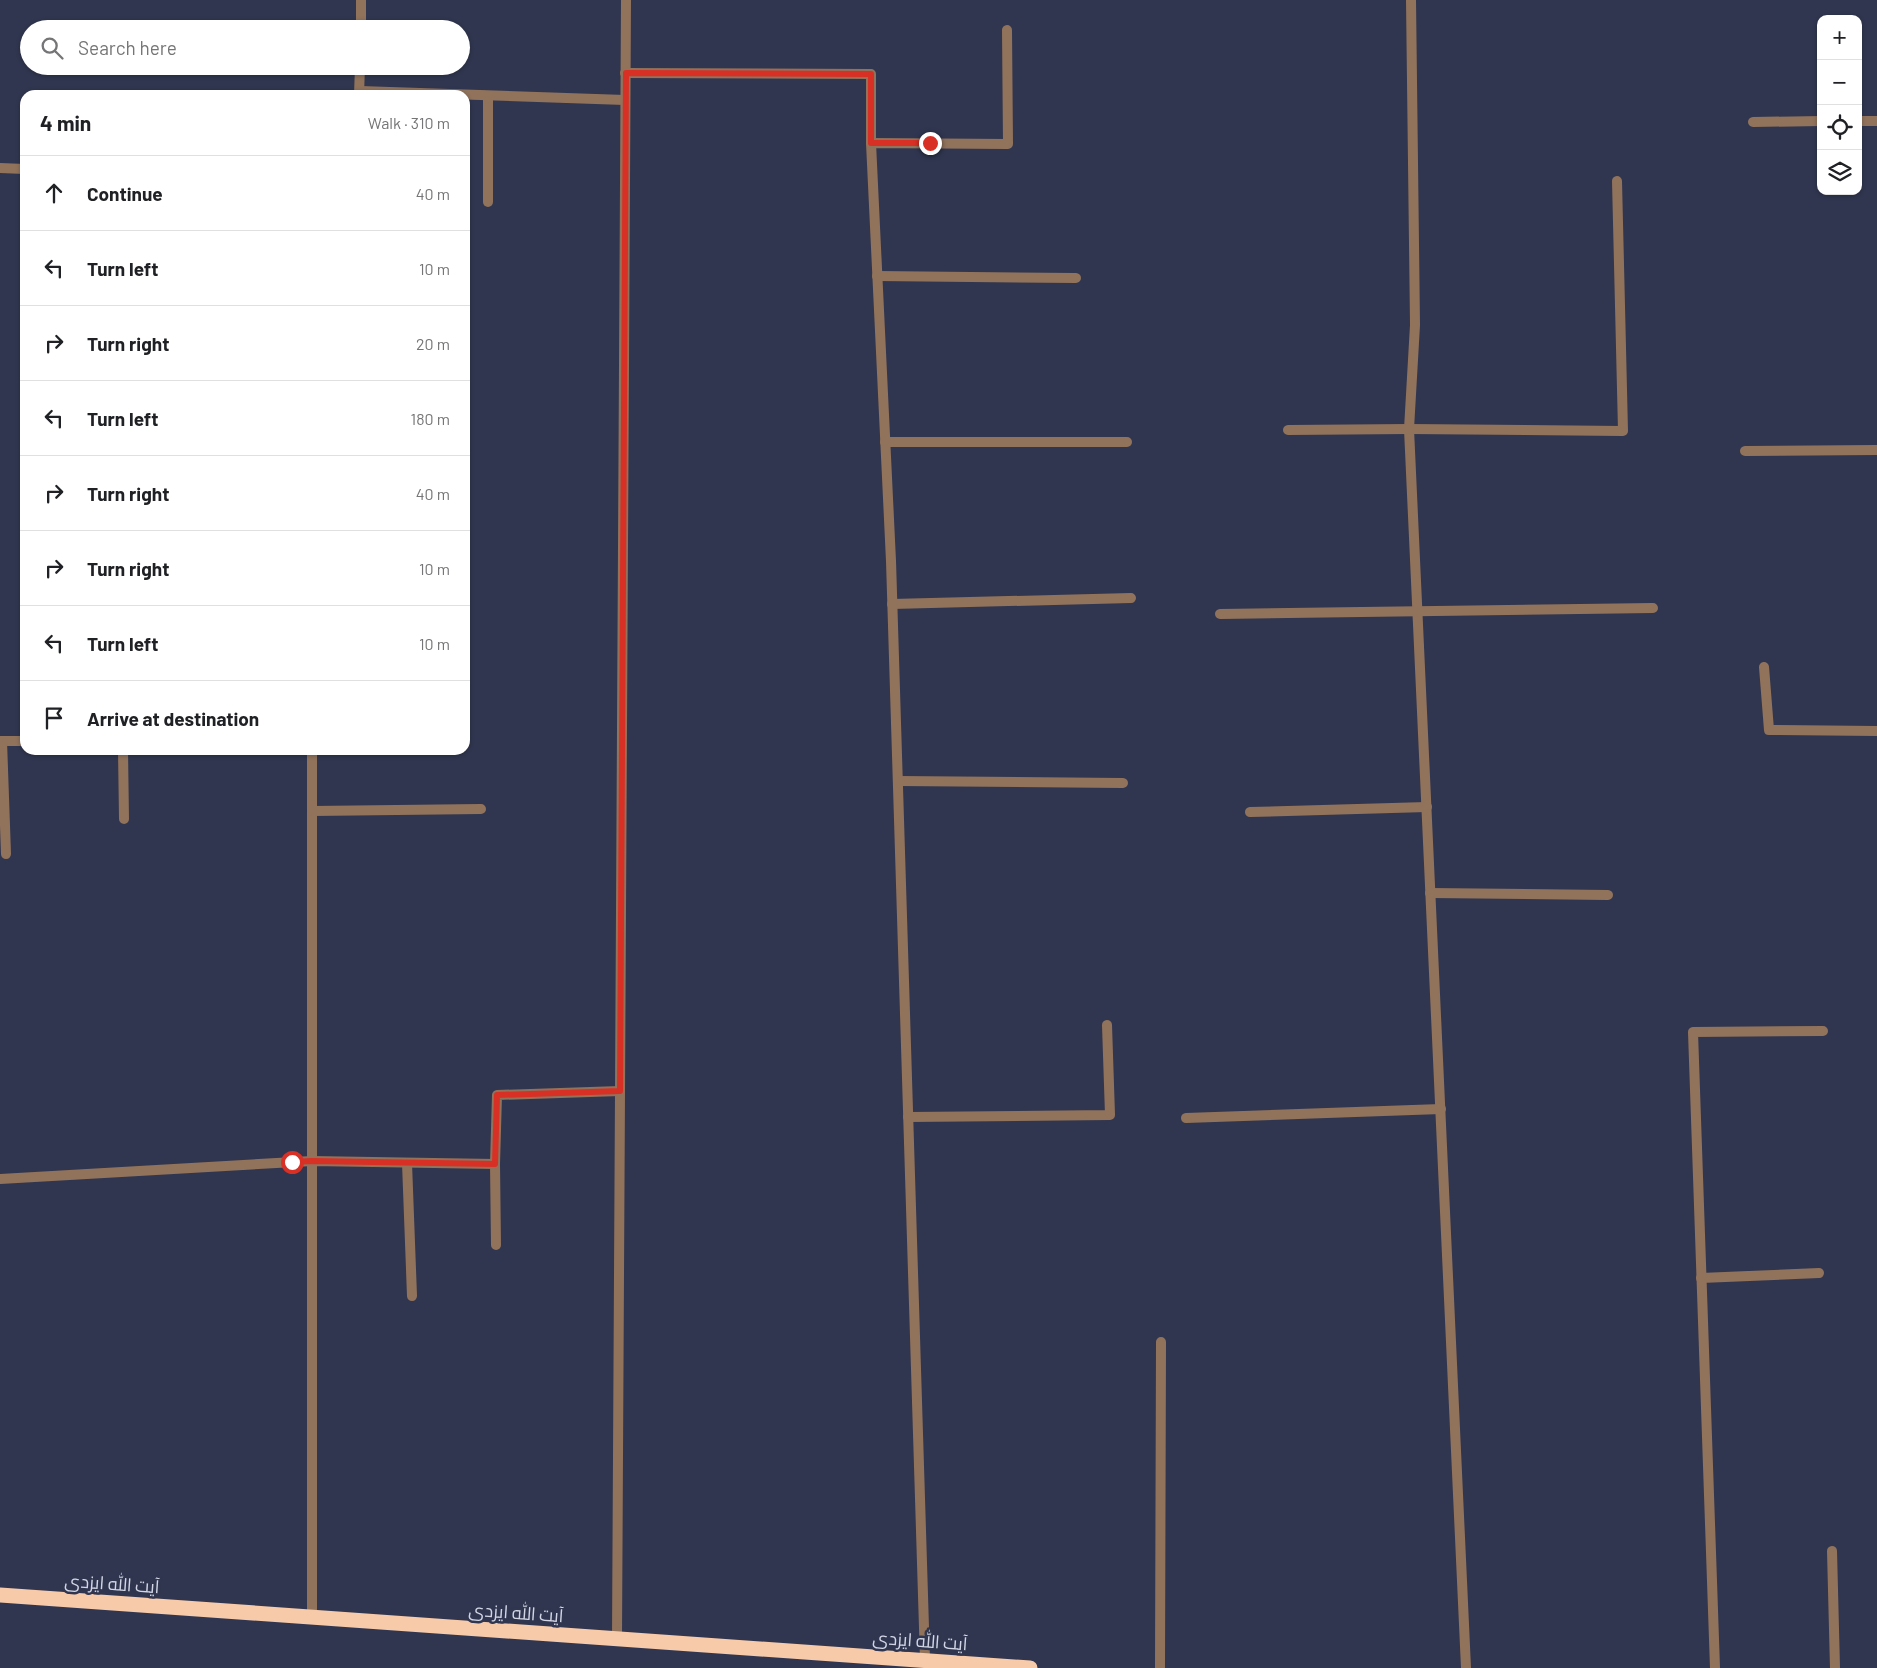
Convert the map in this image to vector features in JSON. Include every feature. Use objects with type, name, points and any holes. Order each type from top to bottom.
[{"type":"highway","name":"آیت الله ایزدی","points":[[0,1595],[1030,1668]]},
{"type":"street","points":[[361,0],[361,20]]},
{"type":"street","points":[[617,1638],[626,0]]},
{"type":"street","points":[[1411,0],[1415,325],[1409,428],[1466,1668]]},
{"type":"street","points":[[871,143],[1008,144],[1007,30]]},
{"type":"street","points":[[626,73],[871,74],[871,143],[892,604],[925,1660]]},
{"type":"street","points":[[359,90],[360,75]]},
{"type":"street","points":[[470,96],[625,100]]},
{"type":"street","points":[[488,96],[488,202]]},
{"type":"street","points":[[1753,122],[1817,121]]},
{"type":"street","points":[[1862,121],[1877,121]]},
{"type":"street","points":[[0,168],[20,169]]},
{"type":"street","points":[[1288,430],[1409,428],[1623,431],[1617,181]]},
{"type":"street","points":[[878,276],[1076,278]]},
{"type":"street","points":[[885,442],[1127,442]]},
{"type":"street","points":[[1744,451],[1877,450]]},
{"type":"street","points":[[892,604],[1131,598]]},
{"type":"street","points":[[1220,614],[1653,608]]},
{"type":"street","points":[[1764,667],[1769,730],[1877,732]]},
{"type":"street","points":[[6,854],[1,741],[20,741]]},
{"type":"street","points":[[123,755],[124,819]]},
{"type":"street","points":[[312,755],[312,1617]]},
{"type":"street","points":[[898,781],[1123,782]]},
{"type":"street","points":[[1250,812],[1427,807]]},
{"type":"street","points":[[312,811],[482,809]]},
{"type":"street","points":[[1430,893],[1608,895]]},
{"type":"street","points":[[908,1117],[1110,1115],[1107,1026]]},
{"type":"street","points":[[1715,1668],[1693,1032],[1822,1032]]},
{"type":"street","points":[[496,1245],[495,1164],[497,1095],[620,1091]]},
{"type":"street","points":[[1186,1118],[1441,1109]]},
{"type":"street","points":[[0,1179],[312,1161],[495,1164]]},
{"type":"street","points":[[407,1163],[412,1296]]},
{"type":"street","points":[[1701,1278],[1819,1273]]},
{"type":"street","points":[[1160,1668],[1161,1342]]},
{"type":"street","points":[[1832,1551],[1836,1668]]},
{"type":"route","points":[[292,1162],[495,1164],[497,1095],[620,1091],[626,73],[871,74],[871,143],[930,143]]}]
